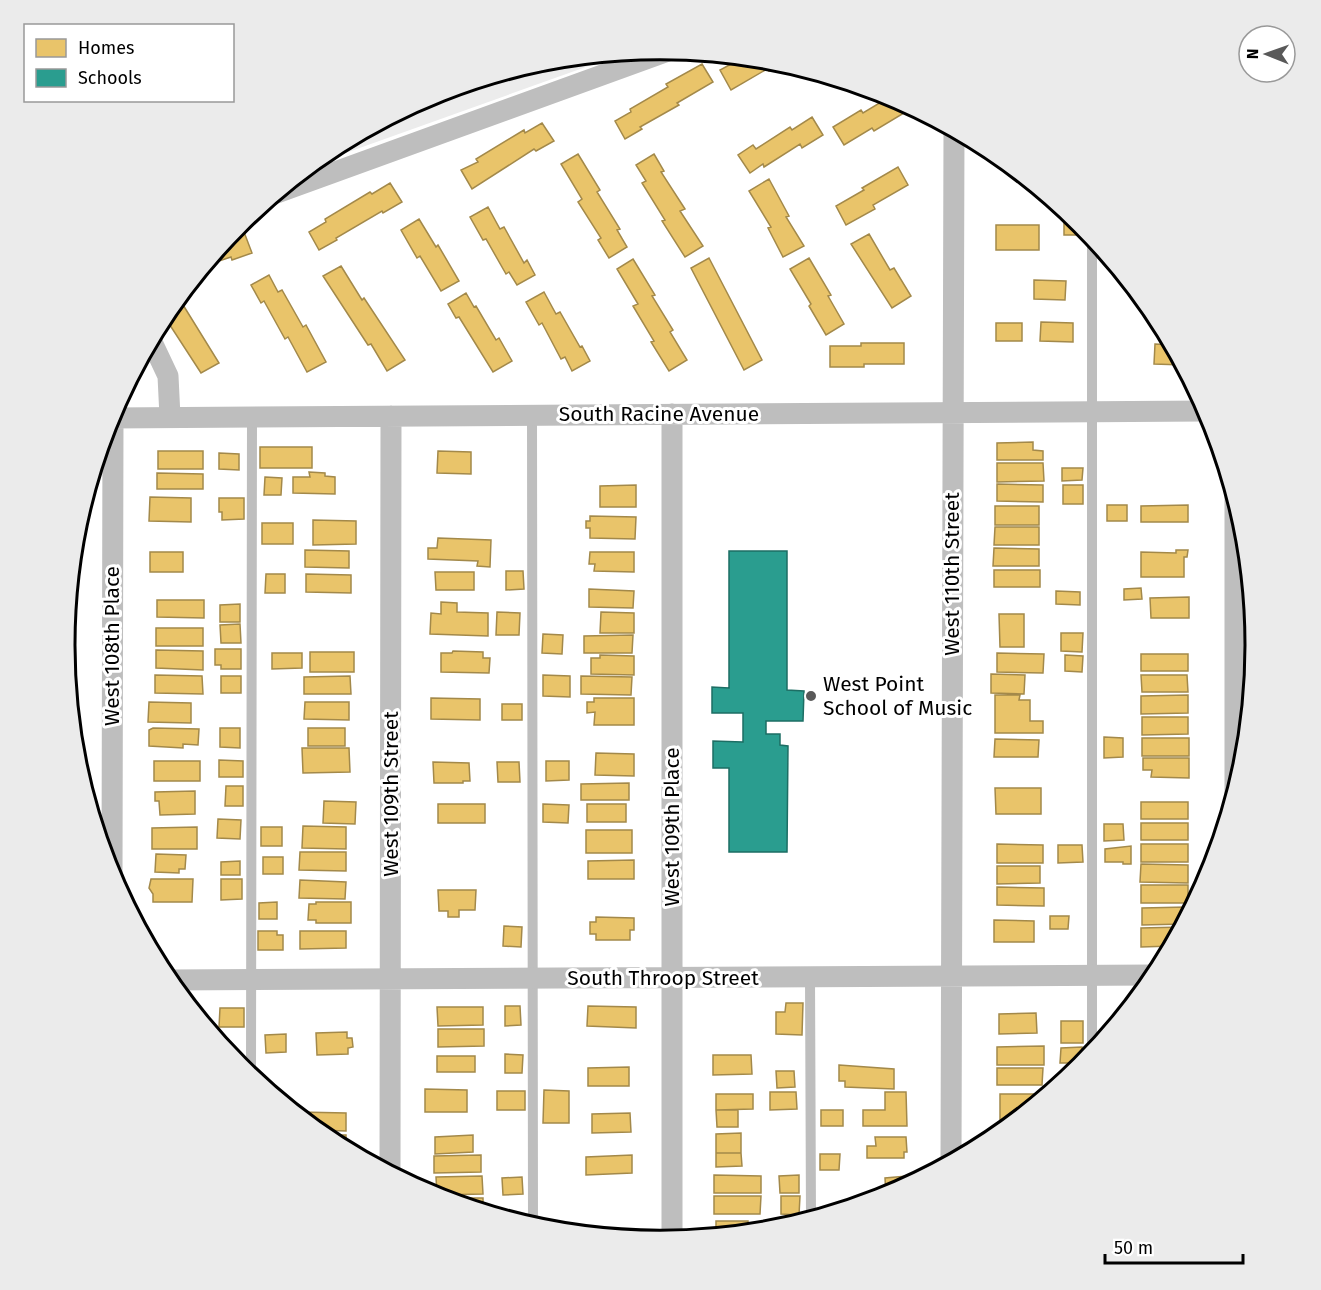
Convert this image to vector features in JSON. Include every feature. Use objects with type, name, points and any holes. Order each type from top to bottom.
[{"type":"street","points":[[299,185],[645,60]]},
{"type":"street","name":"West 110th Street","points":[[951,1153],[954,139]]},
{"type":"street","points":[[156,350],[168,376],[170,417]]},
{"type":"street","name":"South Racine Avenue","points":[[121,418],[1196,411]]},
{"type":"street","name":"West 109th Place","points":[[672,414],[672,1230]]},
{"type":"street","name":"West 109th Street","points":[[390,1164],[391,416]]},
{"type":"street","name":"West 108th Place","points":[[112,443],[112,847]]},
{"type":"street","points":[[1235,537],[1235,753]]},
{"type":"street","name":"South Throop Street","points":[[181,980],[1143,975]]},
{"type":"lane","points":[[1092,250],[1092,1040]]},
{"type":"lane","points":[[532,415],[533,1216]]},
{"type":"lane","points":[[251,1063],[252,417]]},
{"type":"lane","points":[[810,977],[811,1210]]},
{"type":"shaded area","points":[[595,64],[343,154],[402,120],[472,91],[546,71]]},
{"type":"building: Homes","points":[[702,64],[713,82],[677,103],[679,105],[640,127],[642,129],[625,139],[615,121],[631,112],[630,109],[668,87],[666,84]]},
{"type":"building: Homes","points":[[730,64],[766,70],[731,90],[720,70]]},
{"type":"building: Homes","points":[[879,103],[903,113],[874,131],[872,128],[844,145],[833,127],[861,110],[863,113]]},
{"type":"building: Homes","points":[[812,117],[823,135],[802,148],[800,144],[764,167],[763,164],[750,173],[738,155],[753,145],[756,149],[790,127],[792,130]]},
{"type":"building: Homes","points":[[542,123],[554,141],[536,151],[534,149],[472,189],[461,170],[478,162],[476,159],[524,130],[525,133]]},
{"type":"building: Homes","points":[[578,154],[600,190],[597,192],[620,229],[617,230],[627,247],[609,258],[598,240],[601,238],[578,202],[582,199],[561,164]]},
{"type":"building: Homes","points":[[654,154],[664,171],[661,172],[685,209],[680,211],[703,246],[685,257],[662,221],[665,220],[642,183],[646,181],[636,165]]},
{"type":"building: Homes","points":[[898,167],[908,185],[873,205],[875,209],[846,225],[836,206]]},
{"type":"building: Homes","points":[[769,179],[789,216],[786,217],[804,246],[783,257],[768,228],[771,227],[749,191]]},
{"type":"building: Homes","points":[[390,183],[402,202],[383,213],[382,211],[319,250],[309,232],[326,222],[325,219],[370,192],[372,194]]},
{"type":"building: Homes","points":[[488,207],[500,229],[504,227],[524,263],[527,260],[535,275],[517,285],[509,272],[506,274],[470,217]]},
{"type":"building: Homes","points":[[419,219],[436,247],[438,245],[459,281],[441,291],[420,256],[417,258],[401,230]]},
{"type":"building: Homes","points":[[1064,222],[1078,235],[1064,235]]},
{"type":"building: Homes","points":[[996,225],[1039,225],[1039,250],[996,250]]},
{"type":"building: Homes","points":[[245,234],[252,253],[232,260],[231,257],[219,261]]},
{"type":"building: Homes","points":[[869,234],[890,270],[894,268],[911,296],[892,308],[851,244]]},
{"type":"building: Homes","points":[[709,258],[762,360],[744,370],[691,268]]},
{"type":"building: Homes","points":[[809,258],[831,295],[828,296],[844,324],[826,335],[790,269]]},
{"type":"building: Homes","points":[[633,259],[655,295],[652,296],[673,330],[670,332],[687,360],[669,371],[651,342],[654,341],[633,306],[638,304],[617,269]]},
{"type":"building: Homes","points":[[341,266],[405,360],[387,371],[371,344],[368,345],[323,276]]},
{"type":"building: Homes","points":[[269,275],[278,292],[282,290],[303,327],[306,325],[326,362],[307,372],[288,337],[285,339],[264,301],[261,303],[251,285]]},
{"type":"building: Homes","points":[[1034,280],[1066,281],[1065,300],[1034,299]]},
{"type":"building: Homes","points":[[544,292],[556,314],[560,312],[590,361],[572,371],[565,357],[561,359],[542,323],[539,325],[526,302]]},
{"type":"building: Homes","points":[[466,293],[496,340],[499,338],[512,361],[493,372],[459,317],[456,318],[448,304]]},
{"type":"building: Homes","points":[[184,306],[219,363],[201,373],[170,326]]},
{"type":"building: Homes","points":[[1041,322],[1073,323],[1073,342],[1040,341]]},
{"type":"building: Homes","points":[[996,323],[1022,323],[1022,341],[996,341]]},
{"type":"building: Homes","points":[[861,343],[904,343],[904,364],[830,367],[830,346],[861,346]]},
{"type":"building: Homes","points":[[1155,344],[1162,344],[1173,365],[1154,364]]},
{"type":"building: Homes","points":[[1033,442],[1033,450],[1043,451],[1043,460],[997,460],[997,443]]},
{"type":"building: Homes","points":[[260,447],[312,447],[312,468],[260,468]]},
{"type":"building: Homes","points":[[158,451],[203,451],[203,469],[158,469]]},
{"type":"building: Homes","points":[[438,451],[471,452],[471,474],[437,473]]},
{"type":"building: Homes","points":[[219,453],[239,454],[239,470],[219,469]]},
{"type":"building: Homes","points":[[997,463],[1043,463],[1044,481],[997,482]]},
{"type":"building: Homes","points":[[1062,468],[1083,468],[1082,480],[1062,481]]},
{"type":"building: Homes","points":[[309,472],[325,473],[325,476],[335,477],[335,494],[293,493],[293,477],[310,477]]},
{"type":"building: Homes","points":[[157,473],[203,474],[203,489],[157,489]]},
{"type":"building: Homes","points":[[265,477],[282,478],[281,495],[264,495]]},
{"type":"building: Homes","points":[[997,484],[1043,485],[1043,502],[997,501]]},
{"type":"building: Homes","points":[[636,485],[636,507],[600,507],[600,486]]},
{"type":"building: Homes","points":[[1063,485],[1083,485],[1083,504],[1063,504]]},
{"type":"building: Homes","points":[[150,497],[191,498],[191,522],[149,521]]},
{"type":"building: Homes","points":[[219,498],[244,498],[244,519],[222,520],[222,512],[219,512]]},
{"type":"building: Homes","points":[[1107,505],[1127,505],[1127,521],[1107,521]]},
{"type":"building: Homes","points":[[1188,505],[1188,522],[1141,522],[1141,506]]},
{"type":"building: Homes","points":[[995,506],[1039,506],[1039,525],[995,525]]},
{"type":"building: Homes","points":[[590,516],[636,517],[635,539],[590,538],[590,528],[586,528],[586,521],[590,521]]},
{"type":"building: Homes","points":[[313,520],[356,521],[356,544],[313,545]]},
{"type":"building: Homes","points":[[262,523],[293,523],[293,544],[262,544]]},
{"type":"building: Homes","points":[[995,527],[1039,527],[1039,545],[994,545]]},
{"type":"building: Homes","points":[[438,538],[491,540],[490,567],[477,566],[478,561],[428,559],[428,548],[437,548]]},
{"type":"building: Homes","points":[[994,548],[1039,549],[1039,566],[993,566]]},
{"type":"building: Homes","points":[[305,550],[349,551],[349,568],[305,567]]},
{"type":"building: Homes","points":[[1176,550],[1188,550],[1187,557],[1184,557],[1184,577],[1141,577],[1141,552],[1176,553]]},
{"type":"building: Homes","points":[[150,552],[183,552],[183,572],[150,572]]},
{"type":"building: Homes","points":[[590,552],[634,552],[634,572],[594,571],[595,564],[589,564]]},
{"type":"building: Homes","points":[[994,570],[1040,570],[1040,587],[994,587]]},
{"type":"building: Homes","points":[[506,571],[523,571],[524,589],[506,590]]},
{"type":"building: Homes","points":[[435,572],[474,572],[474,590],[436,590]]},
{"type":"building: Homes","points":[[266,574],[285,574],[285,593],[265,593]]},
{"type":"building: Homes","points":[[306,574],[351,575],[351,593],[306,592]]},
{"type":"building: Homes","points":[[1141,588],[1142,599],[1124,600],[1124,589]]},
{"type":"building: Homes","points":[[589,589],[634,591],[633,608],[589,607]]},
{"type":"building: Homes","points":[[1056,591],[1080,592],[1080,605],[1056,604]]},
{"type":"building: Homes","points":[[1189,597],[1189,618],[1151,618],[1150,598]]},
{"type":"building: Homes","points":[[157,600],[204,600],[204,618],[157,617]]},
{"type":"building: Homes","points":[[441,602],[457,603],[457,612],[488,613],[488,636],[430,634],[431,613],[441,614]]},
{"type":"building: Homes","points":[[240,604],[240,622],[220,622],[220,605]]},
{"type":"building: Homes","points":[[497,612],[520,613],[519,635],[496,635]]},
{"type":"building: Homes","points":[[601,612],[634,613],[634,633],[600,633]]},
{"type":"building: Homes","points":[[999,614],[1024,614],[1024,647],[1000,647]]},
{"type":"building: Homes","points":[[240,624],[241,643],[221,643],[220,625]]},
{"type":"building: Homes","points":[[156,628],[203,628],[203,646],[156,646]]},
{"type":"building: Homes","points":[[1061,633],[1083,633],[1082,652],[1061,651]]},
{"type":"building: Homes","points":[[543,634],[563,635],[562,654],[542,653]]},
{"type":"building: Homes","points":[[633,635],[632,653],[584,653],[584,636]]},
{"type":"building: Homes","points":[[215,649],[241,649],[241,669],[221,669],[221,665],[215,665]]},
{"type":"building: Homes","points":[[156,650],[203,651],[203,670],[156,668]]},
{"type":"building: Homes","points":[[453,651],[483,652],[483,658],[490,658],[489,673],[441,672],[441,653],[452,653]]},
{"type":"building: Homes","points":[[310,652],[354,652],[354,672],[310,672]]},
{"type":"building: Homes","points":[[272,653],[302,653],[302,668],[272,669]]},
{"type":"building: Homes","points":[[997,653],[1044,654],[1043,673],[997,672]]},
{"type":"building: Homes","points":[[1141,654],[1188,654],[1188,671],[1141,671]]},
{"type":"building: Homes","points":[[600,655],[634,656],[634,675],[591,674],[591,658],[600,658]]},
{"type":"building: Homes","points":[[1065,655],[1083,656],[1082,672],[1065,671]]},
{"type":"building: Homes","points":[[991,674],[1025,675],[1024,694],[991,693]]},
{"type":"building: Homes","points":[[155,675],[202,676],[203,694],[155,693]]},
{"type":"building: Homes","points":[[543,675],[570,676],[570,697],[543,696]]},
{"type":"building: Homes","points":[[1141,675],[1187,675],[1188,692],[1142,692]]},
{"type":"building: Homes","points":[[221,676],[241,676],[241,693],[221,693]]},
{"type":"building: Homes","points":[[350,676],[351,694],[304,694],[304,677]]},
{"type":"building: Homes","points":[[581,676],[632,677],[631,695],[581,694]]},
{"type":"building: Homes","points":[[995,695],[1020,695],[1019,700],[1030,700],[1030,721],[1043,721],[1043,733],[995,733]]},
{"type":"building: Homes","points":[[1188,695],[1188,713],[1141,714],[1141,696]]},
{"type":"building: Homes","points":[[431,698],[480,699],[480,720],[431,719]]},
{"type":"building: Homes","points":[[594,698],[634,698],[634,725],[594,725],[595,712],[587,713],[587,702],[594,702]]},
{"type":"building: Homes","points":[[149,702],[191,703],[191,723],[148,722]]},
{"type":"building: Homes","points":[[305,702],[349,702],[349,720],[304,719]]},
{"type":"building: Homes","points":[[502,704],[522,704],[522,720],[502,720]]},
{"type":"building: Homes","points":[[1142,717],[1188,717],[1188,734],[1142,735]]},
{"type":"building: Homes","points":[[153,728],[199,729],[198,745],[183,744],[183,748],[149,746],[149,730]]},
{"type":"building: Homes","points":[[220,728],[240,728],[240,748],[220,747]]},
{"type":"building: Homes","points":[[308,728],[345,728],[345,746],[308,746]]},
{"type":"building: Homes","points":[[1104,737],[1123,738],[1123,757],[1104,758]]},
{"type":"building: Homes","points":[[1142,738],[1189,738],[1189,756],[1142,756]]},
{"type":"building: Homes","points":[[995,739],[1039,740],[1038,757],[994,757]]},
{"type":"building: Homes","points":[[302,748],[349,748],[350,772],[303,773]]},
{"type":"building: Homes","points":[[596,753],[634,754],[634,776],[595,775]]},
{"type":"building: Homes","points":[[1143,758],[1189,758],[1189,778],[1151,777],[1152,770],[1143,770]]},
{"type":"building: Homes","points":[[219,760],[243,761],[243,777],[219,777]]},
{"type":"building: Homes","points":[[154,761],[200,761],[200,781],[154,781]]},
{"type":"building: Homes","points":[[546,761],[569,761],[569,780],[546,781]]},
{"type":"building: Homes","points":[[433,762],[469,763],[470,781],[434,783]]},
{"type":"building: Homes","points":[[497,762],[519,762],[520,782],[498,782]]},
{"type":"building: Homes","points":[[629,783],[629,800],[581,800],[581,784]]},
{"type":"building: Homes","points":[[226,786],[243,786],[243,806],[225,806]]},
{"type":"building: Homes","points":[[995,788],[1041,788],[1041,814],[996,814]]},
{"type":"building: Homes","points":[[195,791],[195,814],[160,815],[159,801],[155,801],[155,792]]},
{"type":"building: Homes","points":[[324,801],[356,802],[355,824],[323,823]]},
{"type":"building: Homes","points":[[1141,802],[1188,802],[1188,819],[1141,819]]},
{"type":"building: Homes","points":[[438,804],[485,804],[485,823],[438,823]]},
{"type":"building: Homes","points":[[543,804],[569,805],[568,823],[543,822]]},
{"type":"building: Homes","points":[[587,804],[626,804],[626,822],[587,822]]},
{"type":"building: Homes","points":[[218,819],[241,820],[240,839],[217,838]]},
{"type":"building: Homes","points":[[1141,823],[1188,823],[1188,840],[1141,840]]},
{"type":"building: Homes","points":[[1104,824],[1123,824],[1124,840],[1104,841]]},
{"type":"building: Homes","points":[[303,826],[346,827],[346,849],[302,848]]},
{"type":"building: Homes","points":[[197,827],[197,849],[152,849],[152,828]]},
{"type":"building: Homes","points":[[261,827],[282,827],[282,846],[261,846]]},
{"type":"building: Homes","points":[[586,830],[632,830],[632,853],[586,853]]},
{"type":"building: Homes","points":[[997,844],[1043,845],[1043,863],[997,863]]},
{"type":"building: Homes","points":[[1141,844],[1188,844],[1188,862],[1141,862]]},
{"type":"building: Homes","points":[[1058,845],[1082,845],[1083,862],[1058,863]]},
{"type":"building: Homes","points":[[1131,846],[1131,864],[1105,862],[1105,849]]},
{"type":"building: Homes","points":[[300,852],[346,852],[346,871],[299,870]]},
{"type":"building: Homes","points":[[156,854],[186,855],[185,869],[179,869],[179,873],[155,872]]},
{"type":"building: Homes","points":[[263,857],[283,857],[283,874],[263,874]]},
{"type":"building: Homes","points":[[634,860],[634,879],[588,879],[588,861]]},
{"type":"building: Homes","points":[[240,861],[240,875],[221,875],[221,862]]},
{"type":"building: Homes","points":[[1141,864],[1188,865],[1188,883],[1140,882]]},
{"type":"building: Homes","points":[[997,866],[1040,866],[1040,883],[997,884]]},
{"type":"building: Homes","points":[[151,879],[193,879],[192,902],[153,902],[153,894],[149,888]]},
{"type":"building: Homes","points":[[221,879],[242,879],[242,899],[221,900]]},
{"type":"building: Homes","points":[[300,880],[346,882],[345,899],[299,898]]},
{"type":"building: Homes","points":[[1141,885],[1188,885],[1185,903],[1141,903]]},
{"type":"building: Homes","points":[[997,887],[1044,888],[1044,906],[997,905]]},
{"type":"building: Homes","points":[[438,890],[476,890],[475,910],[459,910],[459,917],[448,917],[448,911],[439,911]]},
{"type":"building: Homes","points":[[277,902],[277,919],[259,919],[259,903]]},
{"type":"building: Homes","points":[[316,902],[351,902],[351,923],[316,923],[316,920],[308,920],[309,904],[316,904]]},
{"type":"building: Homes","points":[[1183,907],[1174,924],[1142,925],[1142,908]]},
{"type":"building: Homes","points":[[1050,916],[1069,916],[1068,929],[1050,929]]},
{"type":"building: Homes","points":[[596,917],[634,918],[634,930],[630,930],[630,940],[596,940],[596,934],[590,934],[590,922],[596,922]]},
{"type":"building: Homes","points":[[994,920],[1034,921],[1034,942],[994,942]]},
{"type":"building: Homes","points":[[504,926],[522,927],[521,947],[503,946]]},
{"type":"building: Homes","points":[[1173,927],[1162,946],[1141,947],[1141,928]]},
{"type":"building: Homes","points":[[258,931],[277,931],[277,935],[283,935],[283,950],[258,950]]},
{"type":"building: Homes","points":[[300,931],[346,931],[346,948],[300,949]]},
{"type":"building: Homes","points":[[786,1003],[803,1003],[802,1035],[776,1034],[776,1012],[785,1012]]},
{"type":"building: Homes","points":[[505,1006],[520,1006],[521,1025],[505,1026]]},
{"type":"building: Homes","points":[[588,1006],[636,1007],[636,1028],[587,1026]]},
{"type":"building: Homes","points":[[437,1007],[483,1007],[483,1025],[438,1026]]},
{"type":"building: Homes","points":[[220,1008],[244,1008],[244,1027],[219,1027]]},
{"type":"building: Homes","points":[[1036,1013],[1037,1033],[999,1034],[999,1014]]},
{"type":"building: Homes","points":[[1061,1021],[1083,1021],[1083,1043],[1061,1043]]},
{"type":"building: Homes","points":[[438,1029],[484,1029],[484,1046],[438,1047]]},
{"type":"building: Homes","points":[[347,1032],[347,1038],[352,1038],[353,1047],[348,1048],[348,1054],[317,1055],[316,1033]]},
{"type":"building: Homes","points":[[286,1034],[286,1052],[266,1053],[265,1035]]},
{"type":"building: Homes","points":[[1044,1046],[1044,1065],[997,1065],[997,1047]]},
{"type":"building: Homes","points":[[1082,1047],[1082,1050],[1070,1063],[1060,1063],[1061,1048]]},
{"type":"building: Homes","points":[[505,1054],[523,1055],[522,1073],[505,1073]]},
{"type":"building: Homes","points":[[713,1055],[751,1055],[752,1074],[713,1075]]},
{"type":"building: Homes","points":[[437,1056],[475,1056],[475,1072],[437,1072]]},
{"type":"building: Homes","points":[[839,1065],[894,1069],[894,1089],[845,1087],[845,1081],[839,1081]]},
{"type":"building: Homes","points":[[629,1067],[629,1086],[588,1086],[588,1068]]},
{"type":"building: Homes","points":[[997,1068],[1043,1068],[1042,1085],[997,1085]]},
{"type":"building: Homes","points":[[776,1071],[794,1071],[795,1087],[777,1088]]},
{"type":"building: Homes","points":[[425,1089],[467,1090],[467,1112],[425,1112]]},
{"type":"building: Homes","points":[[544,1090],[569,1091],[569,1123],[543,1123]]},
{"type":"building: Homes","points":[[497,1091],[525,1091],[525,1110],[497,1110]]},
{"type":"building: Homes","points":[[770,1092],[796,1092],[797,1109],[770,1110]]},
{"type":"building: Homes","points":[[885,1092],[906,1092],[907,1126],[863,1126],[863,1110],[885,1110]]},
{"type":"building: Homes","points":[[716,1094],[753,1094],[753,1109],[716,1110]]},
{"type":"building: Homes","points":[[1000,1094],[1035,1094],[1017,1109],[1000,1121]]},
{"type":"building: Homes","points":[[716,1110],[738,1110],[738,1127],[717,1127]]},
{"type":"building: Homes","points":[[821,1110],[843,1110],[843,1126],[821,1126]]},
{"type":"building: Homes","points":[[309,1112],[346,1113],[346,1131],[334,1131]]},
{"type":"building: Homes","points":[[630,1113],[631,1132],[592,1133],[592,1114]]},
{"type":"building: Homes","points":[[741,1133],[741,1153],[716,1153],[716,1134]]},
{"type":"building: Homes","points":[[473,1135],[473,1152],[435,1154],[435,1137]]},
{"type":"building: Homes","points":[[875,1137],[906,1137],[907,1152],[904,1152],[904,1158],[867,1158],[867,1146],[876,1146]]},
{"type":"building: Homes","points":[[716,1153],[741,1153],[742,1166],[716,1167]]},
{"type":"building: Homes","points":[[820,1154],[840,1154],[839,1170],[820,1170]]},
{"type":"building: Homes","points":[[481,1155],[481,1172],[434,1173],[434,1156]]},
{"type":"building: Homes","points":[[632,1155],[632,1173],[586,1175],[586,1157]]},
{"type":"building: Homes","points":[[714,1175],[761,1176],[761,1193],[714,1193]]},
{"type":"building: Homes","points":[[799,1175],[799,1193],[780,1193],[779,1176]]},
{"type":"building: Homes","points":[[482,1176],[483,1194],[461,1194],[436,1185],[436,1177]]},
{"type":"building: Homes","points":[[904,1176],[885,1184],[885,1178]]},
{"type":"building: Homes","points":[[522,1177],[523,1194],[503,1195],[502,1178]]},
{"type":"building: Homes","points":[[714,1196],[761,1196],[760,1214],[714,1214]]},
{"type":"building: Homes","points":[[781,1196],[800,1196],[799,1213],[781,1214]]},
{"type":"building: Homes","points":[[470,1198],[483,1198],[483,1202]]},
{"type":"building: Homes","points":[[716,1221],[748,1221],[748,1223],[716,1227]]},
{"type":"building: Schools","name":"West Point School of Music","points":[[729,551],[787,551],[787,690],[804,691],[803,721],[766,721],[766,734],[780,734],[780,745],[788,746],[787,852],[729,852],[729,768],[713,768],[713,741],[743,742],[743,713],[712,713],[712,687],[729,688]]},
{"type":"place","name":"West Point School of Music","points":[[811,696]]}]
